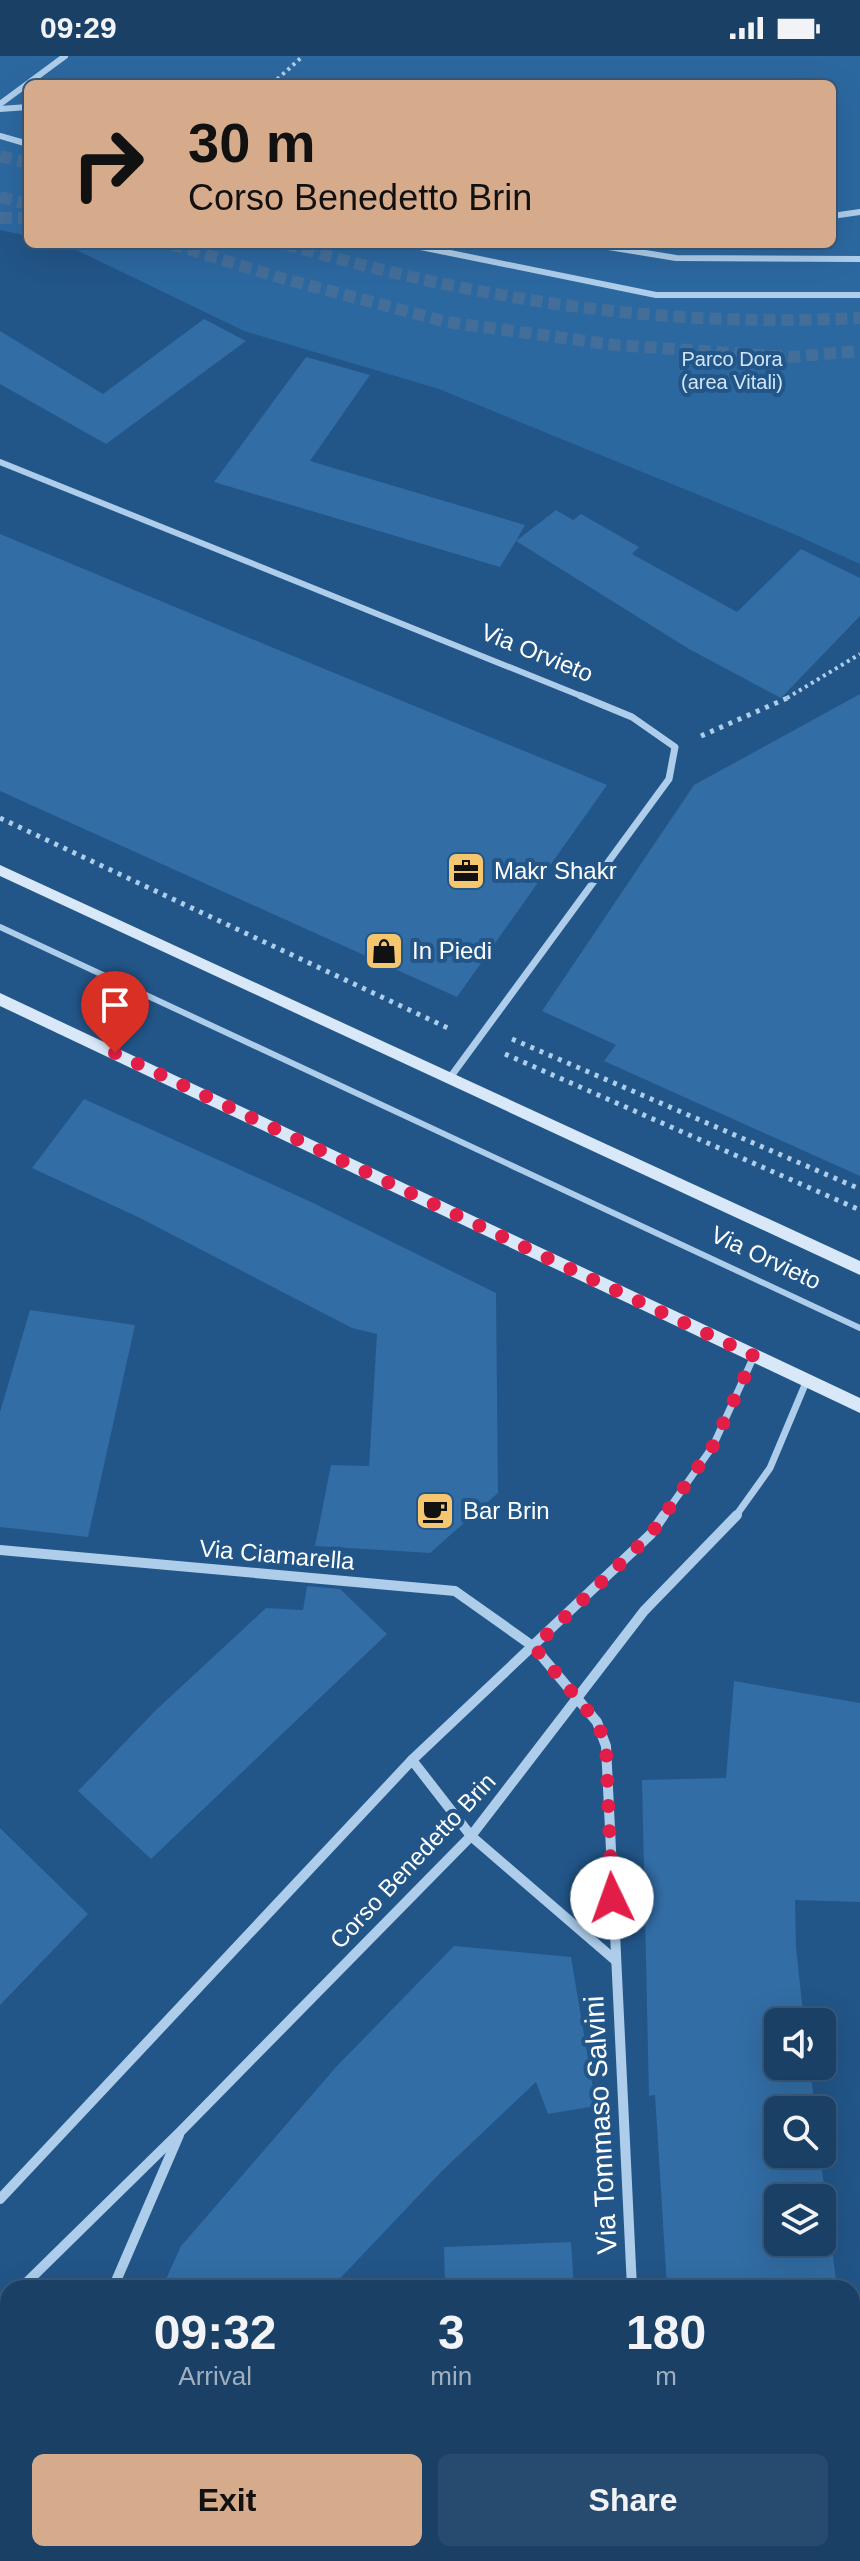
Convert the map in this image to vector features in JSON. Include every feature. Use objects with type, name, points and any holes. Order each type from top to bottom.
[{"type":"street","points":[[34,80],[65,56]]},
{"type":"street","points":[[0,107],[24,88]]},
{"type":"street","points":[[0,107],[24,107]]},
{"type":"street","points":[[0,136],[24,143]]},
{"type":"street","points":[[836,215],[860,212]]},
{"type":"street","points":[[426,248],[656,295],[860,295]]},
{"type":"street","points":[[615,248],[676,258],[860,259]]},
{"type":"street","name":"Via Orvieto","points":[[0,462],[632,717],[675,747]]},
{"type":"street","points":[[449,1079],[669,779],[675,747]]},
{"type":"street","name":"Via Orvieto","points":[[0,870],[860,1268]]},
{"type":"street","points":[[0,999],[860,1406]]},
{"type":"street","points":[[0,2199],[412,1760],[651,1534],[713,1446],[754,1356]]},
{"type":"street","name":"Corso Benedetto Brin","points":[[29,2280],[181,2131],[471,1836],[644,1611],[746,1506],[770,1468],[807,1380]]},
{"type":"street","name":"Via Ciamarella","points":[[0,1550],[455,1591],[534,1647]]},
{"type":"street","name":"Via Tommaso Salvini","points":[[534,1647],[597,1722],[606,1746],[632,2280]]},
{"type":"street","name":"Via Tommaso Salvini","points":[[412,1760],[471,1836],[615,1960]]},
{"type":"street","points":[[116,2280],[181,2131]]},
{"type":"lane","name":"Via Orvieto","points":[[0,927],[860,1328]]},
{"type":"path","points":[[276,80],[303,56]]},
{"type":"path","points":[[675,747],[800,693],[860,654]]},
{"type":"path","points":[[0,818],[475,1041],[860,1210]]},
{"type":"path","points":[[485,1028],[860,1189]]},
{"type":"green space","name":"Parco Dora (area Vitali)","points":[[0,56],[860,56],[860,564],[787,531],[439,389],[244,331],[72,248],[836,248],[836,80],[24,80],[24,235],[0,230]]},
{"type":"building","points":[[204,319],[246,341],[106,444],[0,384],[0,331],[103,394]]},
{"type":"building","points":[[306,357],[370,375],[310,461],[525,525],[500,567],[214,482]]},
{"type":"building","points":[[556,510],[573,520],[581,514],[639,547],[632,554],[737,612],[801,549],[860,578],[860,616],[781,698],[689,649],[516,541]]},
{"type":"building","points":[[0,534],[607,785],[457,997],[0,791]]},
{"type":"building","points":[[860,694],[860,1176],[604,1061],[616,1045],[542,1011],[694,785]]},
{"type":"building","points":[[84,1099],[309,1201],[496,1293],[498,1493],[430,1553],[315,1546],[331,1465],[369,1466],[377,1334],[352,1328],[140,1218],[32,1168]]},
{"type":"building","points":[[30,1310],[135,1325],[88,1537],[0,1527],[0,1412]]},
{"type":"building","points":[[307,1586],[340,1589],[387,1634],[151,1859],[78,1791],[156,1710],[266,1608],[303,1610]]},
{"type":"building","points":[[734,1681],[860,1703],[860,1902],[795,1900],[803,2008],[764,2008],[764,2080],[812,2080],[813,2096],[764,2096],[764,2168],[822,2168],[824,2184],[764,2184],[764,2256],[833,2256],[836,2280],[667,2280],[655,2095],[649,2096],[642,1780],[726,1778]]},
{"type":"building","points":[[0,1828],[88,1914],[0,2005]]},
{"type":"building","points":[[454,1946],[571,1957],[596,2106],[548,2114],[536,2082],[442,2171],[339,2280],[166,2280],[181,2246],[336,2067]]},
{"type":"building","points":[[571,2242],[573,2280],[445,2280],[444,2247]]},
{"type":"tunnel","points":[[0,156],[24,162]]},
{"type":"tunnel","points":[[0,197],[24,203]]},
{"type":"tunnel","points":[[0,218],[24,218]]},
{"type":"tunnel","points":[[184,248],[285,279],[447,322],[615,345],[790,357],[860,351]]},
{"type":"tunnel","points":[[299,248],[429,281],[570,306],[712,319],[860,318]]},
{"type":"place","name":"Makr Shakr","points":[[466,871]]},
{"type":"place","name":"In Piedi","points":[[384,951]]},
{"type":"place","name":"Bar Brin","points":[[435,1511]]},
{"type":"route","points":[[115,1053],[754,1356],[713,1446],[651,1534],[534,1647],[597,1722],[606,1746],[612,1898]]}]
